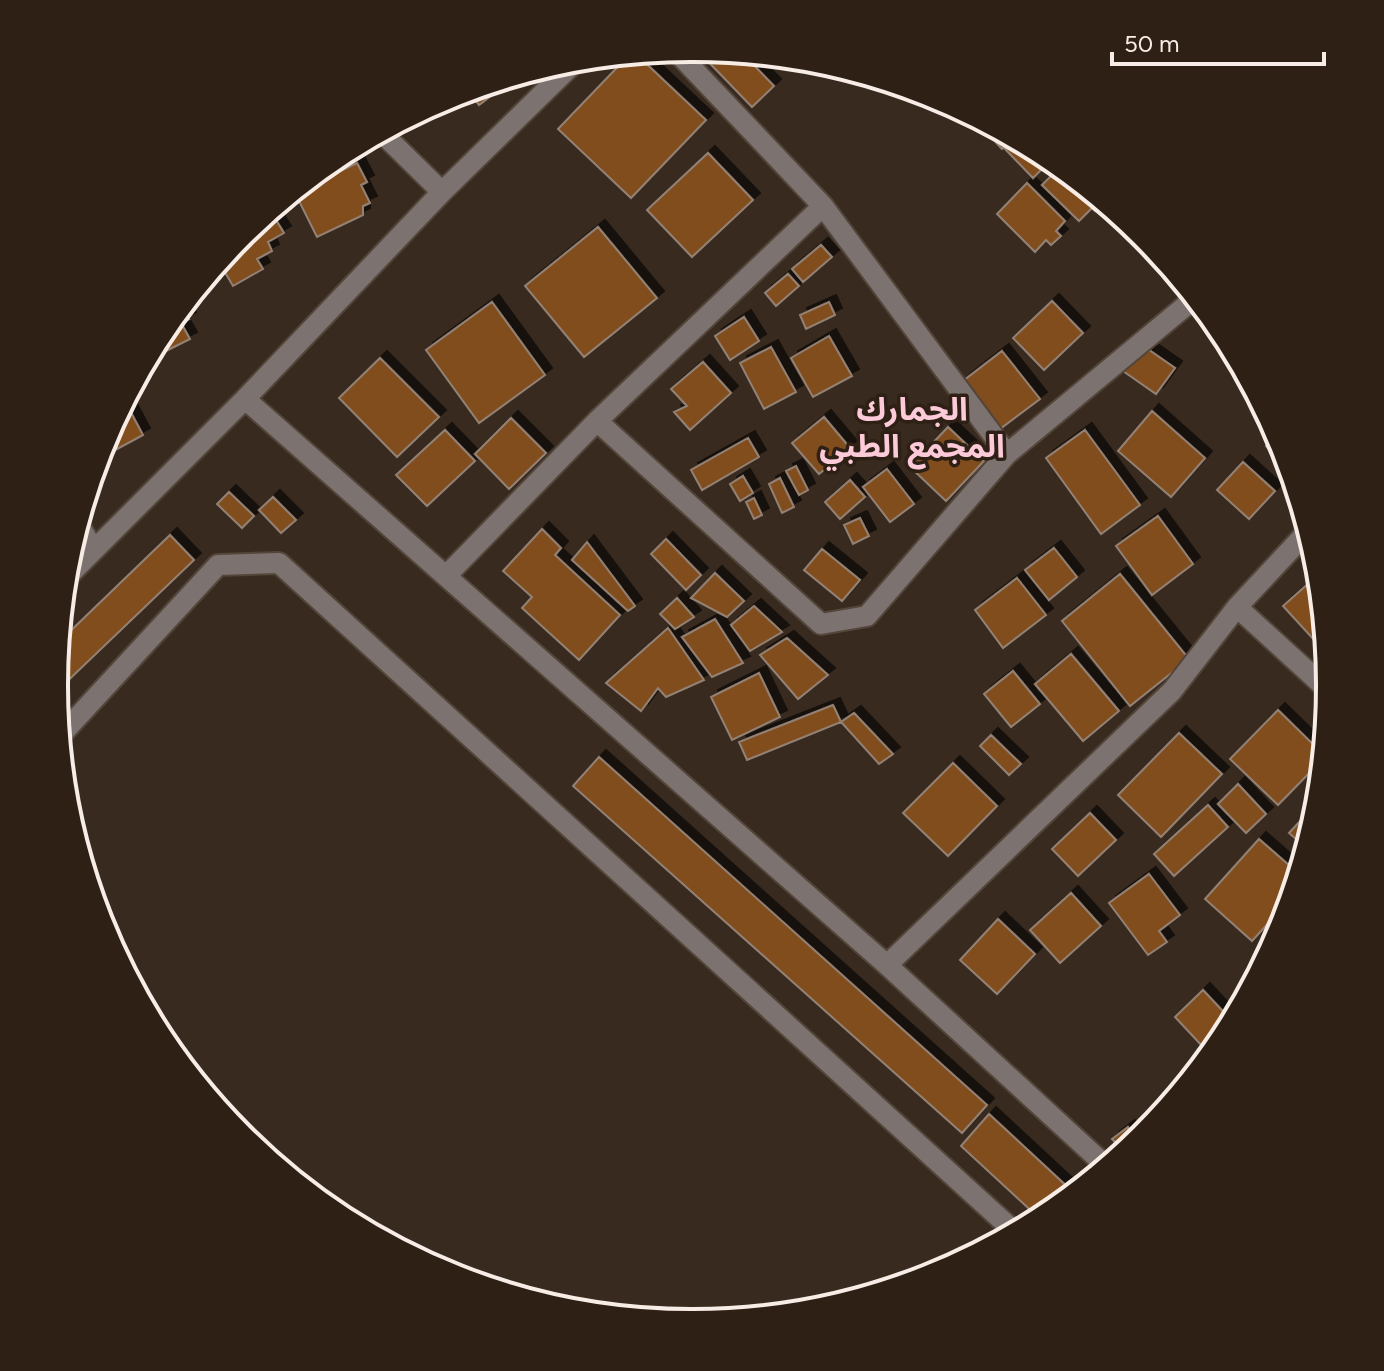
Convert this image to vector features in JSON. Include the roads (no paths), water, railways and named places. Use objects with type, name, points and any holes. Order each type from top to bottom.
[{"type":"street","points":[[687,62],[823,206],[1007,454]]},
{"type":"street","points":[[80,564],[245,399],[442,192],[560,76]]},
{"type":"street","points":[[390,141],[442,192]]},
{"type":"street","points":[[447,575],[597,421],[823,206]]},
{"type":"street","points":[[597,421],[821,624],[867,616],[1007,454],[1186,305]]},
{"type":"street","points":[[245,399],[887,965],[1098,1158]]},
{"type":"street","points":[[87,538],[94,550]]},
{"type":"street","points":[[887,965],[1172,691],[1237,607],[1298,541]]},
{"type":"street","points":[[70,725],[218,565],[279,563],[1006,1224]]},
{"type":"street","points":[[1237,607],[1316,679]]},
{"type":"district","name":"الجمارك المجمع الطبي","points":[[912,428]]}]
